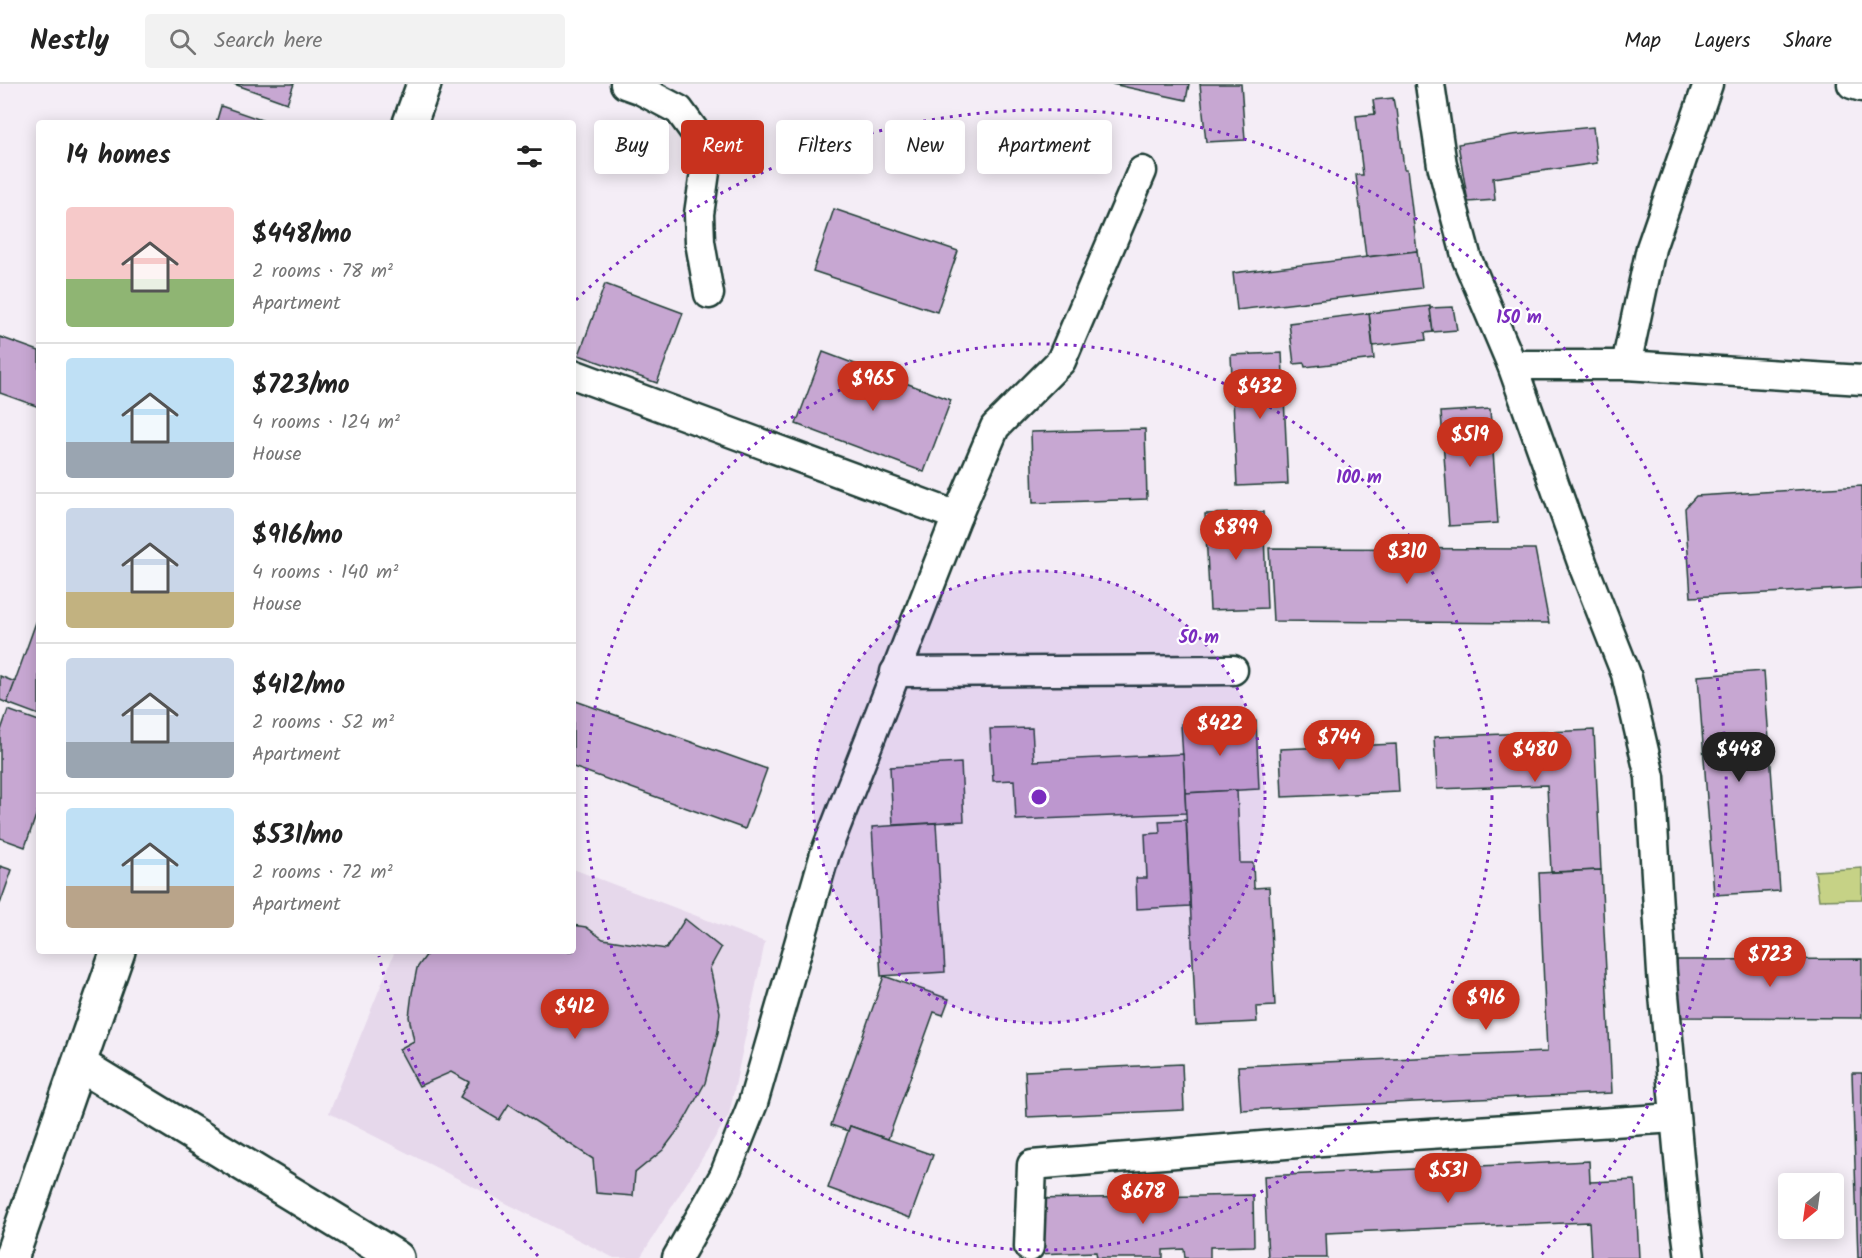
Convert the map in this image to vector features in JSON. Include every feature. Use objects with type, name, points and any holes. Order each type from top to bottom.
[{"type":"main road","points":[[411,120],[424,84]]},
{"type":"main road","points":[[11,1258],[117,954]]},
{"type":"main road","points":[[79,1064],[397,1258]]},
{"type":"street","points":[[625,84],[679,110],[695,132],[707,158],[699,214],[700,242],[709,294]]},
{"type":"street","points":[[1430,84],[1442,165],[1467,259],[1512,365],[1583,565],[1626,674],[1650,777],[1662,973],[1690,1258]]},
{"type":"street","points":[[1626,365],[1651,248],[1708,84]]},
{"type":"street","points":[[1852,84],[1862,87]]},
{"type":"street","points":[[677,1258],[723,1176],[753,1103],[825,854],[895,672],[994,427],[1061,361],[1142,171]]},
{"type":"street","points":[[1512,365],[1626,365],[1862,380]]},
{"type":"street","points":[[576,375],[957,516]]},
{"type":"street","points":[[895,672],[1233,670]]},
{"type":"street","points":[[1029,1247],[1032,1165],[1322,1141],[1675,1118]]},
{"type":"shaded area","points":[[576,870],[765,942],[729,1115],[640,1258],[614,1258],[329,1113],[394,954],[576,954]]},
{"type":"green space","points":[[1862,868],[1862,899],[1819,900],[1815,871]]},
{"type":"building","points":[[234,84],[294,84],[287,103]]},
{"type":"building","points":[[1112,84],[1189,84],[1186,100]]},
{"type":"building","points":[[1200,84],[1241,84],[1245,140],[1206,142]]},
{"type":"building","points":[[1393,98],[1395,109],[1397,109],[1404,169],[1407,169],[1417,251],[1366,257],[1356,175],[1363,175],[1356,116],[1375,114],[1373,100]]},
{"type":"building","points":[[221,106],[261,120],[217,120]]},
{"type":"building","points":[[1593,127],[1597,163],[1493,178],[1495,200],[1468,202],[1458,144],[1512,135]]},
{"type":"building","points":[[834,209],[958,251],[937,312],[813,271]]},
{"type":"building","points":[[1417,251],[1422,288],[1237,310],[1233,273]]},
{"type":"building","points":[[605,284],[683,313],[657,383],[579,355]]},
{"type":"building","points":[[1430,306],[1433,332],[1425,333],[1426,340],[1373,346],[1369,313]]},
{"type":"building","points":[[1453,307],[1457,330],[1433,332],[1430,308]]},
{"type":"building","points":[[1369,313],[1374,359],[1305,367],[1304,363],[1294,364],[1289,323]]},
{"type":"building","points":[[0,337],[36,350],[36,406],[0,393]]},
{"type":"building","points":[[823,352],[951,400],[924,472],[796,424]]},
{"type":"building","points":[[1282,353],[1288,484],[1237,486],[1231,355]]},
{"type":"building","points":[[1490,409],[1498,523],[1449,526],[1441,412]]},
{"type":"building","points":[[1145,429],[1147,499],[1033,503],[1031,432]]},
{"type":"building","points":[[1862,486],[1862,588],[1691,597],[1685,508],[1696,496]]},
{"type":"building","points":[[1263,512],[1267,608],[1210,610],[1205,514]]},
{"type":"building","points":[[1269,548],[1535,549],[1549,623],[1273,621]]},
{"type":"building","points":[[36,622],[36,714],[7,703]]},
{"type":"building","points":[[1764,671],[1780,891],[1714,895],[1698,676]]},
{"type":"building","points":[[0,676],[15,682],[7,703],[0,700]]},
{"type":"building","points":[[576,701],[767,769],[745,829],[576,768]]},
{"type":"building","points":[[8,710],[36,720],[36,816],[25,847],[0,838],[0,733]]},
{"type":"building","points":[[1256,721],[1259,789],[1185,793],[1181,724]]},
{"type":"building","points":[[1032,728],[1034,761],[1183,754],[1186,813],[1016,820],[1014,780],[993,781],[990,729]]},
{"type":"building","points":[[1594,730],[1601,870],[1551,872],[1547,785],[1437,789],[1434,737]]},
{"type":"building","points":[[1396,744],[1399,792],[1282,797],[1280,749]]},
{"type":"building","points":[[961,763],[964,821],[893,825],[890,767]]},
{"type":"building","points":[[1237,790],[1240,863],[1253,863],[1254,888],[1269,887],[1275,1006],[1256,1007],[1257,1022],[1196,1025],[1185,793]]},
{"type":"building","points":[[1186,820],[1190,906],[1137,909],[1136,878],[1147,878],[1145,834],[1160,833],[1159,821]]},
{"type":"building","points":[[936,823],[945,972],[881,976],[872,827]]},
{"type":"building","points":[[0,866],[12,870],[0,904]]},
{"type":"building","points":[[1601,870],[1612,1093],[1241,1110],[1238,1066],[1547,1052],[1539,873]]},
{"type":"building","points":[[685,919],[721,948],[710,968],[720,1012],[718,1032],[705,1083],[681,1126],[663,1150],[635,1173],[633,1196],[596,1193],[593,1159],[509,1104],[499,1120],[460,1097],[469,1082],[451,1072],[419,1086],[399,1049],[414,1041],[409,1017],[412,993],[417,968],[427,954],[576,954],[576,925],[586,927],[603,939],[666,949]]},
{"type":"building","points":[[1862,959],[1862,1018],[1678,1017],[1677,960]]},
{"type":"building","points":[[884,976],[949,999],[943,1015],[934,1012],[888,1139],[850,1126],[848,1131],[831,1125]]},
{"type":"building","points":[[1182,1064],[1184,1110],[1027,1117],[1025,1071]]},
{"type":"building","points":[[1852,1073],[1862,1073],[1862,1258],[1858,1258]]},
{"type":"building","points":[[850,1126],[933,1155],[910,1218],[828,1188]]},
{"type":"building","points":[[1589,1161],[1590,1182],[1635,1180],[1639,1258],[1591,1258],[1589,1222],[1326,1233],[1327,1258],[1268,1258],[1264,1176]]},
{"type":"building","points":[[1253,1195],[1254,1246],[1210,1247],[1210,1258],[1185,1258],[1184,1249],[1163,1250],[1163,1258],[1097,1258],[1096,1252],[1034,1254],[1033,1199]]}]
